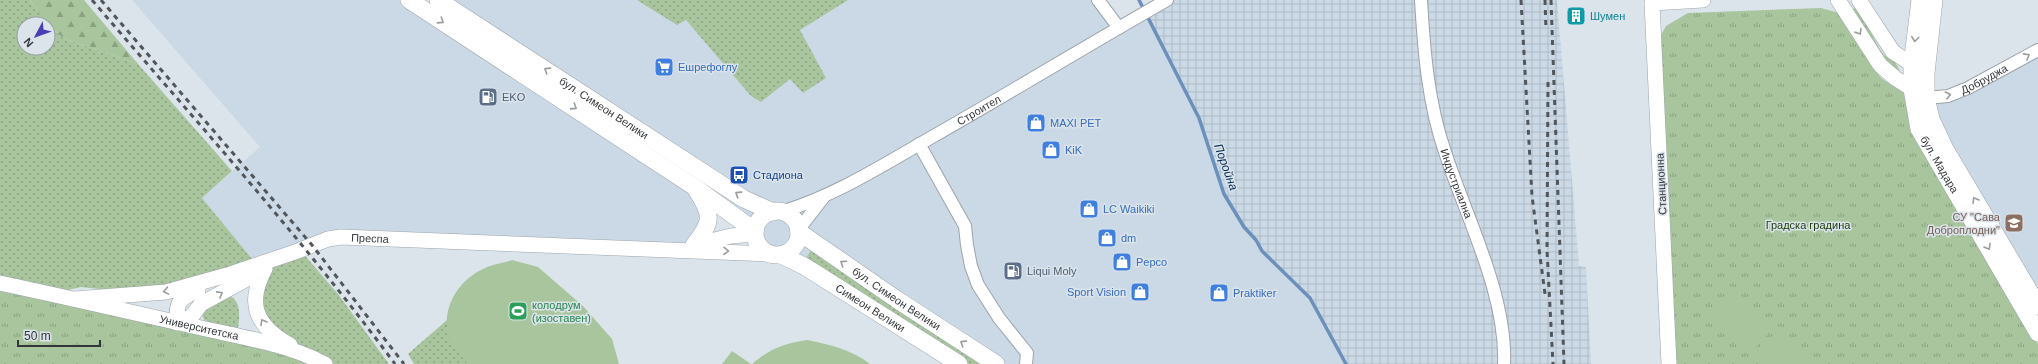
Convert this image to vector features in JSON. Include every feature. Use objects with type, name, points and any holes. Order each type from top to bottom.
[{"type":"main road","name":"бул. Симеон Велики","points":[[409,0],[693,186]]},
{"type":"main road","name":"бул. Симеон Велики","points":[[438,0],[744,199],[777,212]]},
{"type":"main road","name":"бул. Мадара","points":[[1920,0],[1919,69],[1931,119],[1937,134],[2038,306]]},
{"type":"main road","name":"бул. Мадара","points":[[1934,0],[1919,69],[1912,89],[1916,117],[1924,139],[2038,333]]},
{"type":"main road","points":[[693,186],[755,233],[759,246],[775,254],[788,252],[794,247],[799,231],[792,218],[777,212],[761,219],[755,233]]},
{"type":"main road","points":[[693,186],[705,205],[709,216],[707,229],[694,245]]},
{"type":"main road","name":"бул. Симеон Велики","points":[[799,231],[896,299],[996,364]]},
{"type":"main road","name":"Симеон Велики","points":[[775,254],[804,266],[959,364]]},
{"type":"street","points":[[1098,0],[1119,28]]},
{"type":"street","name":"Строител","points":[[824,197],[919,144],[1167,0]]},
{"type":"street","name":"Индустриална","points":[[1420,0],[1426,65],[1433,106],[1444,151],[1492,282],[1499,315],[1504,364]]},
{"type":"street","name":"Станционна","points":[[1669,364],[1652,2],[1703,0]]},
{"type":"street","points":[[1838,0],[1880,65],[1894,78],[1926,98]]},
{"type":"street","points":[[1859,0],[1893,52],[1919,69]]},
{"type":"street","name":"Добруджа","points":[[1926,98],[1948,96],[1968,88],[2038,50]]},
{"type":"street","points":[[919,144],[966,226],[966,245],[971,266],[978,285],[999,318],[1026,353],[1028,358],[1026,364]]},
{"type":"street","points":[[777,212],[824,197]]},
{"type":"street","points":[[799,231],[824,197]]},
{"type":"street","points":[[674,250],[731,236],[755,233]]},
{"type":"street","name":"Преспа","points":[[75,299],[166,292],[261,267],[328,239],[341,237],[775,254]]},
{"type":"street","points":[[227,275],[182,298],[176,307],[177,322],[192,316],[201,304],[261,267]]},
{"type":"street","points":[[261,267],[256,284],[254,300],[259,316],[267,329],[279,339],[304,353]]},
{"type":"street","name":"Университетска","points":[[0,283],[177,322],[304,353],[325,364]]},
{"type":"shaded area","points":[[132,0],[409,0],[522,73],[438,0],[1098,0],[1119,28],[1146,12],[1199,118],[1224,194],[1244,227],[1256,240],[1262,251],[1310,298],[1346,364],[959,364],[759,246],[749,227],[705,205],[694,245],[341,237],[257,265],[202,198],[260,147]]},
{"type":"shaded area","points":[[1167,0],[1557,0],[1579,266],[1586,267],[1591,364],[1346,364],[1310,298],[1262,251],[1256,240],[1244,227],[1224,194],[1199,118],[1146,12]]},
{"type":"shaded area","name":"СУ \"Сава Доброплодни\"","points":[[2038,49],[2038,306],[1926,98],[1948,96]]},
{"type":"green space","points":[[0,0],[30,0],[41,16],[16,16],[16,56],[56,56],[56,31],[63,38],[138,64],[232,171],[202,198],[257,265],[146,294],[81,287],[50,294],[0,283]]},
{"type":"green space","points":[[30,0],[84,0],[138,64],[63,38],[56,31],[56,16],[41,16]]},
{"type":"green space","points":[[637,0],[848,0],[800,30],[826,78],[803,93],[790,79],[761,102],[751,96],[686,20],[677,25]]},
{"type":"green space","name":"Градска градина","points":[[1821,8],[1839,13],[1881,78],[1904,93],[1910,126],[2038,344],[2038,364],[1675,364],[1661,35],[1666,26],[1688,13]]},
{"type":"green space","points":[[1854,8],[1860,12],[1884,55],[1895,62],[1900,71],[1891,67],[1878,53],[1853,10]]},
{"type":"green space","points":[[300,250],[338,294],[389,364],[325,364],[267,329],[257,265]]},
{"type":"green space","points":[[811,250],[986,364],[968,364],[806,258]]},
{"type":"green space","name":"колодрум (изоставен)","points":[[512,260],[538,267],[583,306],[612,339],[619,364],[468,364],[451,342],[448,331],[447,319],[453,298],[466,280],[475,273],[488,267]]},
{"type":"green space","points":[[0,283],[325,364],[0,364]]},
{"type":"green space","points":[[1732,287],[1775,326],[1753,350],[1710,311]]},
{"type":"green space","points":[[229,295],[236,301],[239,309],[238,328],[232,332],[212,326],[202,316],[201,310]]},
{"type":"green space","points":[[447,320],[452,343],[468,364],[414,364],[408,354]]},
{"type":"green space","points":[[1778,329],[1817,364],[1768,364],[1756,354]]},
{"type":"green space","points":[[807,340],[848,351],[870,364],[752,364],[771,350],[791,343]]},
{"type":"green space","points":[[732,351],[751,364],[722,364]]},
{"type":"waterway","name":"Поройна","points":[[1139,0],[1199,118],[1224,194],[1244,227],[1256,240],[1262,251],[1310,298],[1346,364]]},
{"type":"railway","points":[[92,0],[285,225],[395,364]]},
{"type":"railway","points":[[101,0],[312,245],[404,364]]},
{"type":"railway","points":[[1521,0],[1532,196],[1545,294]]},
{"type":"railway","points":[[1545,0],[1546,30]]},
{"type":"railway","points":[[1551,0],[1564,364]]},
{"type":"railway","points":[[1548,82],[1547,250],[1553,364]]},
{"type":"place","name":"Шумен","points":[[1576,16]]},
{"type":"place","name":"Ешрефоглу","points":[[664,67]]},
{"type":"place","name":"EKO","points":[[488,97]]},
{"type":"place","name":"MAXI PET","points":[[1036,123]]},
{"type":"place","name":"KiK","points":[[1051,150]]},
{"type":"place","name":"Стадиона","points":[[739,175]]},
{"type":"place","name":"LC Waikiki","points":[[1089,209]]},
{"type":"place","name":"СУ \"Сава Доброплодни\"","points":[[2014,223]]},
{"type":"place","name":"dm","points":[[1107,238]]},
{"type":"place","name":"Pepco","points":[[1122,262]]},
{"type":"place","name":"Liqui Moly","points":[[1013,271]]},
{"type":"place","name":"Sport Vision","points":[[1140,292]]},
{"type":"place","name":"Praktiker","points":[[1219,293]]},
{"type":"place","name":"колодрум (изоставен)","points":[[518,311]]}]
